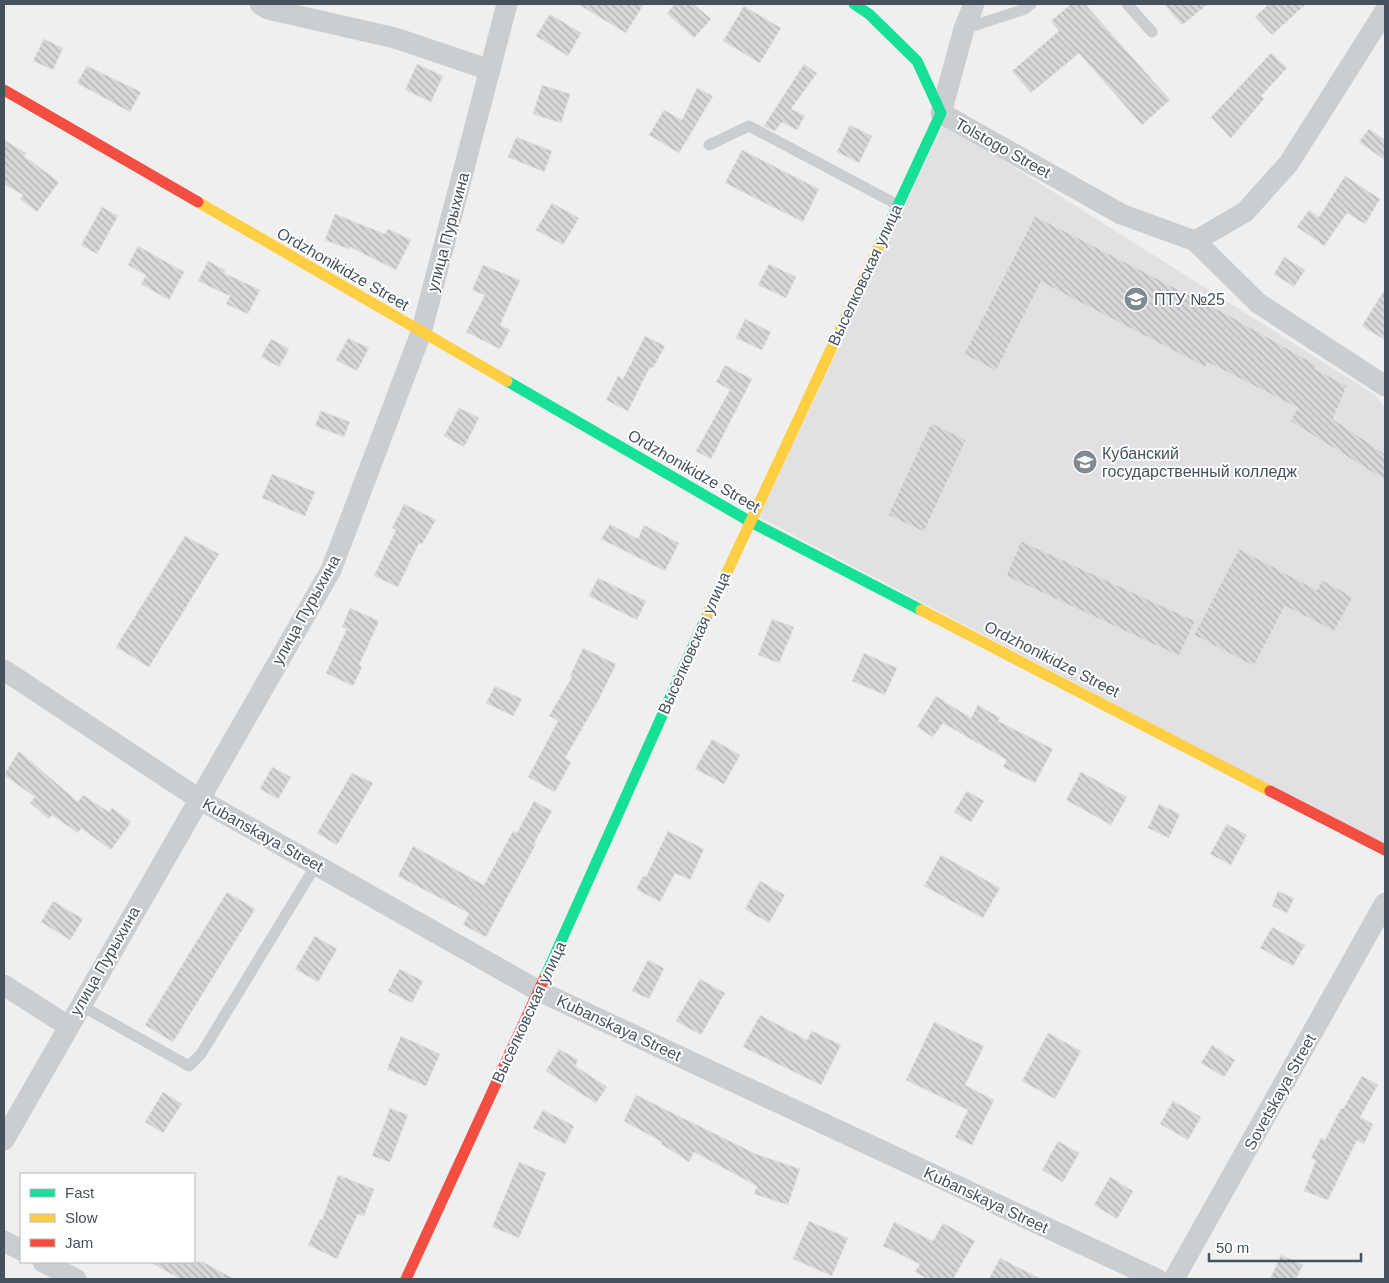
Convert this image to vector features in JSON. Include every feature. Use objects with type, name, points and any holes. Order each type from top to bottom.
[{"type":"street","points":[[260,4],[268,9],[395,38],[490,70]]},
{"type":"street","name":"улица Пурыхина","points":[[4,1140],[331,570],[421,333],[507,4]]},
{"type":"street","name":"Tolstogo Street","points":[[854,4],[869,14],[917,61],[941,113],[1121,214],[1195,240],[1258,304],[1385,386]]},
{"type":"street","name":"Выселковская улица","points":[[406,1279],[539,991],[749,521],[941,113],[964,29],[974,4]]},
{"type":"street","points":[[1195,240],[1245,212],[1289,164],[1385,11]]},
{"type":"street","name":"Ordzhonikidze Street","points":[[4,90],[421,333],[749,521],[1385,850]]},
{"type":"street","name":"Kubanskaya Street","points":[[4,670],[199,799],[539,991],[1157,1279]]},
{"type":"street","name":"Sovetskaya Street","points":[[1174,1279],[1385,904]]},
{"type":"street","points":[[4,986],[68,1026]]},
{"type":"street","points":[[4,1241],[20,1249]]},
{"type":"street","points":[[45,1263],[76,1279]]},
{"type":"lane","points":[[964,29],[1025,9],[1031,4]]},
{"type":"lane","points":[[1127,4],[1152,32]]},
{"type":"lane","points":[[709,145],[749,126],[898,205]]},
{"type":"lane","points":[[80,1005],[189,1066],[201,1054],[316,865]]},
{"type":"shaded area","name":"Кубанский государственный колледж","points":[[944,123],[1374,394],[1385,408],[1385,846],[759,517]]},
{"type":"building","points":[[578,4],[644,4],[626,33]]},
{"type":"building","points":[[675,4],[693,4],[711,19],[694,38],[667,13]]},
{"type":"building","points":[[1071,4],[1085,4],[1170,100],[1142,125],[1079,53],[1031,93],[1012,71],[1059,31],[1051,21]]},
{"type":"building","points":[[1164,4],[1208,4],[1182,25]]},
{"type":"building","points":[[1269,4],[1306,4],[1272,35],[1255,17]]},
{"type":"building","points":[[744,6],[781,28],[760,63],[723,41]]},
{"type":"building","points":[[550,14],[581,33],[568,56],[536,36]]},
{"type":"building","points":[[44,39],[63,48],[53,70],[33,61]]},
{"type":"building","points":[[1271,53],[1287,68],[1261,96],[1264,99],[1231,138],[1211,117]]},
{"type":"building","points":[[417,64],[443,76],[431,102],[405,90]]},
{"type":"building","points":[[804,64],[817,73],[791,109],[805,116],[797,130],[782,122],[775,131],[764,126]]},
{"type":"building","points":[[87,66],[141,92],[130,112],[77,83]]},
{"type":"building","points":[[542,85],[570,94],[561,123],[533,114]]},
{"type":"building","points":[[697,88],[713,96],[679,153],[649,135],[664,110],[682,120]]},
{"type":"building","points":[[850,125],[872,136],[859,163],[837,152]]},
{"type":"building","points":[[1369,129],[1385,140],[1385,160],[1359,142]]},
{"type":"building","points":[[516,137],[552,151],[544,172],[508,157]]},
{"type":"building","points":[[4,140],[26,153],[24,156],[59,182],[37,212],[20,199],[23,195],[4,184]]},
{"type":"building","points":[[742,150],[819,189],[803,222],[725,183]]},
{"type":"building","points":[[1345,176],[1380,199],[1365,224],[1347,213],[1324,246],[1297,227],[1309,210],[1319,217]]},
{"type":"building","points":[[552,203],[579,218],[563,245],[536,230]]},
{"type":"building","points":[[102,207],[118,216],[97,254],[81,245]]},
{"type":"building","points":[[335,214],[385,234],[388,229],[411,240],[396,270],[350,247],[349,249],[325,240]]},
{"type":"building","name":"ПТУ №25","points":[[1035,216],[1230,316],[1316,365],[1314,368],[1347,386],[1333,419],[1385,454],[1385,480],[1290,421],[1298,408],[1207,362],[1205,367],[1041,282],[996,371],[964,354]]},
{"type":"building","points":[[138,246],[184,272],[169,300],[141,284],[146,275],[128,265]]},
{"type":"building","points":[[1284,257],[1305,270],[1294,287],[1274,274]]},
{"type":"building","points":[[208,261],[225,270],[224,273],[260,290],[248,314],[226,304],[230,296],[198,281]]},
{"type":"building","points":[[769,264],[796,277],[786,298],[758,285]]},
{"type":"building","points":[[483,265],[520,280],[500,325],[510,330],[500,349],[466,332],[485,295],[472,290]]},
{"type":"building","points":[[1385,289],[1385,340],[1362,326]]},
{"type":"building","points":[[745,319],[771,332],[762,350],[736,338]]},
{"type":"building","points":[[645,336],[665,346],[653,368],[650,367],[628,411],[606,400],[618,376],[623,379]]},
{"type":"building","points":[[348,338],[369,348],[357,371],[336,360]]},
{"type":"building","points":[[271,339],[289,349],[279,367],[261,357]]},
{"type":"building","points":[[725,365],[752,379],[711,459],[696,451],[730,390],[716,382]]},
{"type":"building","points":[[459,408],[479,418],[464,447],[444,436]]},
{"type":"building","points":[[321,411],[350,422],[344,437],[315,426]]},
{"type":"building","points":[[931,423],[966,440],[924,532],[888,515]]},
{"type":"building","points":[[272,474],[315,492],[305,516],[262,498]]},
{"type":"building","points":[[404,504],[436,520],[422,544],[419,543],[398,587],[374,576],[396,530],[392,528]]},
{"type":"building","points":[[610,524],[638,539],[644,525],[679,543],[665,571],[601,539]]},
{"type":"building","points":[[185,536],[219,554],[149,667],[116,647]]},
{"type":"building","points":[[1021,541],[1195,621],[1179,656],[1006,576]]},
{"type":"building","points":[[1239,549],[1317,590],[1322,580],[1353,597],[1334,631],[1285,606],[1254,666],[1194,635]]},
{"type":"building","points":[[598,578],[646,601],[637,620],[589,596]]},
{"type":"building","points":[[350,608],[379,621],[359,665],[362,667],[353,686],[326,673],[347,629],[342,627]]},
{"type":"building","points":[[772,619],[794,627],[779,663],[758,655]]},
{"type":"building","points":[[583,648],[616,664],[599,699],[565,758],[571,762],[555,792],[528,777],[558,721],[549,716],[572,677],[570,676]]},
{"type":"building","points":[[864,653],[897,668],[885,695],[852,681]]},
{"type":"building","points":[[495,686],[522,699],[513,716],[486,703]]},
{"type":"building","points":[[936,696],[971,718],[978,705],[1000,718],[998,721],[1053,749],[1035,783],[1003,767],[1007,760],[943,723],[933,737],[917,727]]},
{"type":"building","points":[[712,739],[740,755],[724,784],[695,769]]},
{"type":"building","points":[[19,751],[78,802],[83,795],[109,812],[112,808],[131,822],[111,850],[81,828],[78,833],[52,815],[49,819],[30,803],[35,797],[4,775]]},
{"type":"building","points":[[272,767],[291,777],[278,799],[260,789]]},
{"type":"building","points":[[1081,772],[1127,797],[1111,825],[1066,800]]},
{"type":"building","points":[[352,773],[373,783],[337,845],[317,833]]},
{"type":"building","points":[[967,791],[984,801],[971,822],[954,812]]},
{"type":"building","points":[[534,801],[552,811],[486,937],[463,925],[469,913],[398,876],[413,846],[484,885],[513,831],[517,833]]},
{"type":"building","points":[[1159,804],[1180,814],[1169,838],[1148,828]]},
{"type":"building","points":[[1227,824],[1247,835],[1231,865],[1210,854]]},
{"type":"building","points":[[668,831],[704,849],[690,880],[675,873],[660,902],[636,889],[643,876],[646,877]]},
{"type":"building","points":[[941,855],[1000,888],[983,918],[924,886]]},
{"type":"building","points":[[760,881],[785,895],[769,923],[745,909]]},
{"type":"building","points":[[1278,891],[1294,898],[1287,913],[1272,906]]},
{"type":"building","points":[[227,892],[255,909],[173,1042],[145,1025]]},
{"type":"building","points":[[53,901],[83,919],[70,940],[41,922]]},
{"type":"building","points":[[1272,927],[1305,945],[1293,966],[1260,948]]},
{"type":"building","points":[[315,936],[337,949],[318,982],[295,969]]},
{"type":"building","points":[[648,960],[664,968],[649,999],[632,991]]},
{"type":"building","points":[[399,969],[423,981],[412,1003],[388,991]]},
{"type":"building","points":[[700,979],[725,993],[701,1035],[676,1021]]},
{"type":"building","points":[[760,1015],[807,1040],[812,1031],[841,1045],[821,1085],[743,1047]]},
{"type":"building","points":[[934,1022],[984,1046],[965,1085],[994,1100],[972,1145],[955,1137],[968,1110],[906,1080]]},
{"type":"building","points":[[1048,1033],[1081,1051],[1055,1099],[1022,1081]]},
{"type":"building","points":[[401,1036],[440,1054],[426,1086],[387,1069]]},
{"type":"building","points":[[1212,1045],[1235,1060],[1224,1077],[1201,1063]]},
{"type":"building","points":[[559,1049],[578,1060],[575,1066],[607,1087],[596,1103],[546,1071]]},
{"type":"building","points":[[1362,1076],[1378,1085],[1360,1117],[1373,1124],[1364,1144],[1357,1140],[1328,1200],[1304,1191],[1316,1160],[1311,1158],[1321,1138],[1325,1140],[1341,1108],[1343,1109]]},
{"type":"building","points":[[163,1092],[182,1104],[163,1133],[145,1122]]},
{"type":"building","points":[[636,1095],[756,1154],[800,1169],[788,1205],[754,1194],[757,1186],[694,1152],[689,1162],[661,1144],[662,1142],[624,1121]]},
{"type":"building","points":[[1173,1101],[1201,1117],[1188,1140],[1160,1124]]},
{"type":"building","points":[[390,1108],[408,1115],[390,1162],[372,1156]]},
{"type":"building","points":[[543,1110],[574,1126],[565,1144],[533,1128]]},
{"type":"building","points":[[1058,1141],[1079,1153],[1063,1182],[1042,1170]]},
{"type":"building","points":[[519,1162],[546,1173],[519,1238],[492,1227]]},
{"type":"building","points":[[338,1175],[374,1189],[364,1216],[358,1214],[337,1259],[308,1245],[320,1219],[322,1220]]},
{"type":"building","points":[[1110,1177],[1133,1191],[1117,1219],[1094,1205]]},
{"type":"building","points":[[809,1221],[848,1238],[832,1276],[793,1259]]},
{"type":"building","points":[[894,1222],[933,1241],[943,1223],[975,1241],[953,1279],[927,1279],[915,1272],[920,1264],[883,1246]]},
{"type":"building","points":[[1281,1255],[1303,1265],[1296,1279],[1270,1279]]},
{"type":"building","points":[[1000,1258],[1041,1279],[989,1279]]},
{"type":"building","points":[[203,1262],[234,1279],[180,1279],[152,1263]]},
{"type":"traffic: fast","points":[[854,4],[869,14],[917,61],[941,113],[880,244]]},
{"type":"traffic: fast","points":[[507,381],[749,521],[921,610]]},
{"type":"traffic: fast","points":[[545,977],[708,613]]},
{"type":"traffic: slow","points":[[198,202],[507,381]]},
{"type":"traffic: slow","points":[[708,613],[880,244]]},
{"type":"traffic: slow","points":[[921,610],[1270,791]]},
{"type":"traffic: jam","points":[[4,90],[198,202]]},
{"type":"traffic: jam","points":[[1270,791],[1385,850]]},
{"type":"traffic: jam","points":[[406,1279],[545,977]]},
{"type":"place","name":"ПТУ №25","points":[[1136,299]]},
{"type":"place","name":"Кубанский государственный колледж","points":[[1085,462]]}]
